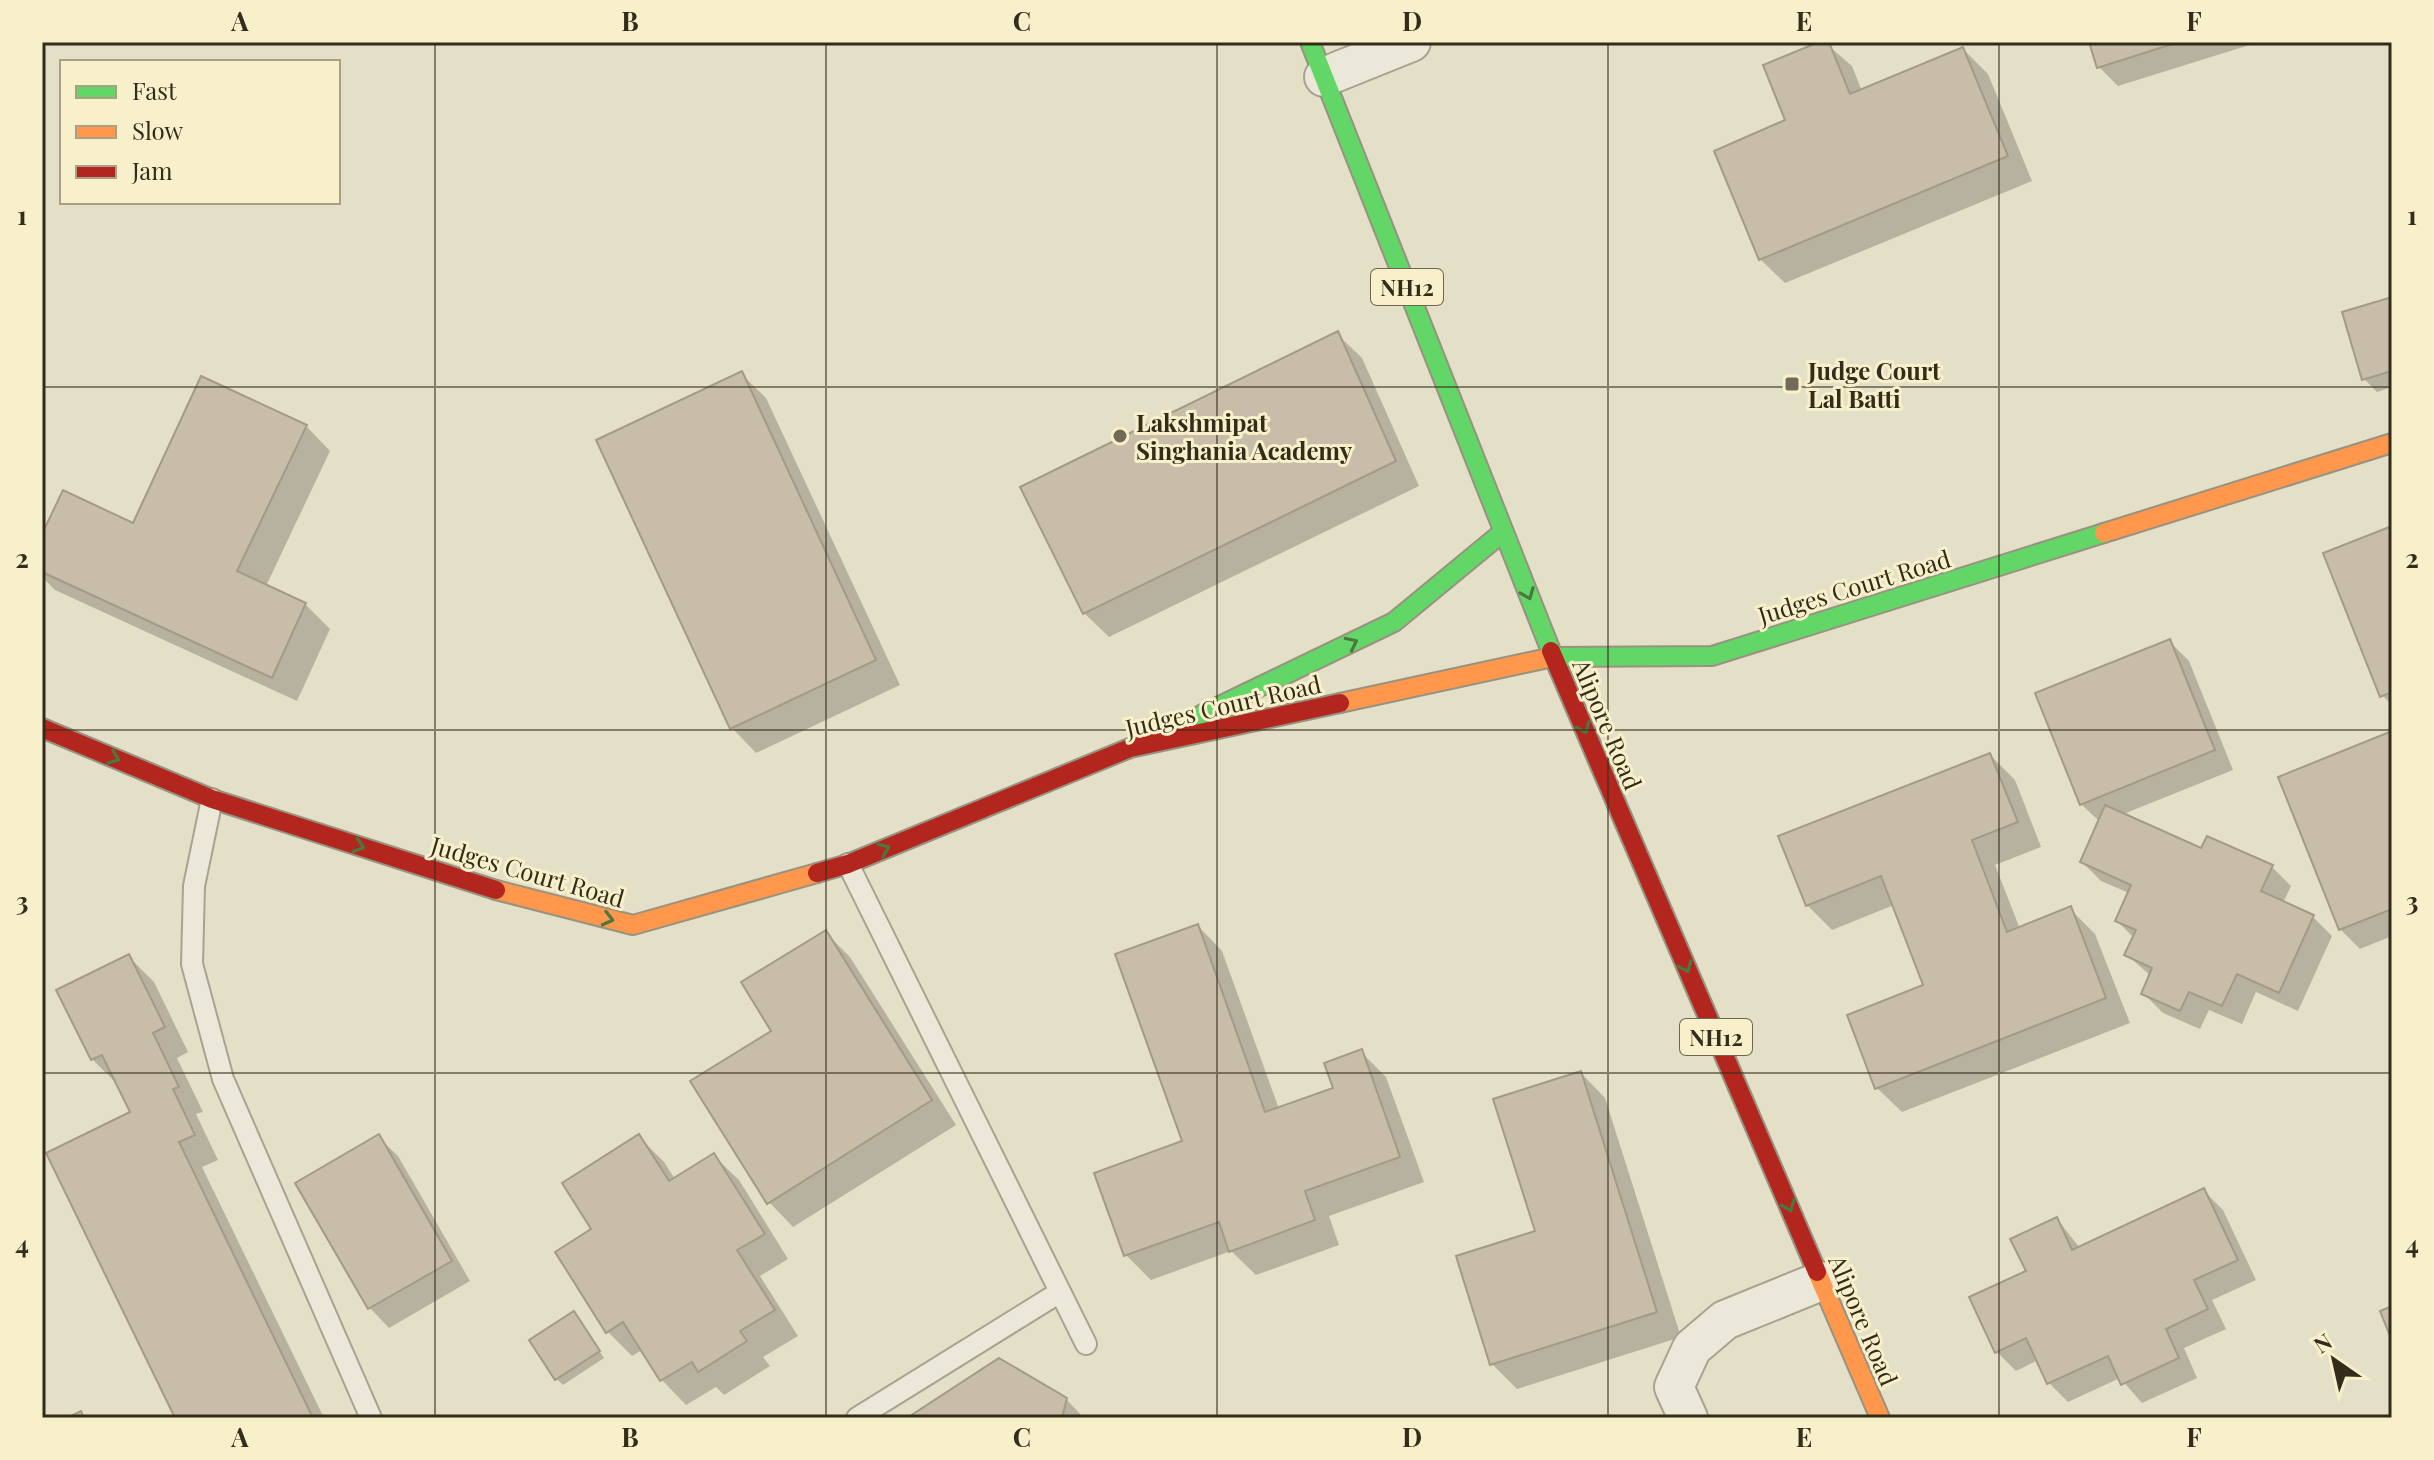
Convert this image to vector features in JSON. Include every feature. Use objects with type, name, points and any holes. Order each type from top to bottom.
[{"type":"main road","name":"Alipore Road","points":[[1317,59],[1553,657],[1880,1418]]},
{"type":"main road","name":"Judges Court Road","points":[[42,728],[212,799],[521,898],[633,925],[848,864],[1130,748],[1553,657],[1712,656],[2392,443]]},
{"type":"main road","points":[[1130,748],[1394,622],[1503,532]]},
{"type":"street","points":[[1317,59],[1411,42]]},
{"type":"street","points":[[1688,1418],[1674,1387],[1692,1348],[1725,1320],[1821,1281]]},
{"type":"lane","points":[[212,799],[194,886],[192,964],[223,1079],[371,1418]]},
{"type":"lane","points":[[848,864],[1086,1344]]},
{"type":"lane","points":[[857,1418],[1060,1292]]},
{"type":"building","points":[[1819,42],[1829,42],[1850,94],[1963,47],[2008,156],[1759,260],[1714,151],[1785,120],[1763,65]]},
{"type":"building","points":[[2089,42],[2179,42],[2097,68]]},
{"type":"building","points":[[2392,297],[2392,371],[2362,380],[2342,312]]},
{"type":"building","points":[[1338,331],[1396,461],[1083,614],[1020,487]]},
{"type":"building","points":[[742,371],[876,660],[730,729],[596,440]]},
{"type":"building","points":[[201,376],[307,425],[237,571],[306,603],[272,678],[42,572],[42,534],[63,490],[133,523]]},
{"type":"building","points":[[2392,526],[2392,692],[2380,697],[2323,553]]},
{"type":"building","points":[[2170,639],[2215,750],[2080,805],[2035,693]]},
{"type":"building","points":[[2392,731],[2392,909],[2339,930],[2278,777]]},
{"type":"building","points":[[1990,753],[2018,822],[1972,840],[2007,932],[2071,906],[2106,998],[1875,1089],[1847,1015],[1923,985],[1881,876],[1806,906],[1778,836]]},
{"type":"building","points":[[2105,805],[2201,848],[2207,836],[2273,865],[2261,891],[2314,915],[2279,993],[2237,974],[2222,1006],[2189,992],[2180,1011],[2141,994],[2152,968],[2124,955],[2136,930],[2115,921],[2131,885],[2080,862]]},
{"type":"building","points":[[1198,924],[1265,1112],[1333,1088],[1324,1063],[1362,1049],[1400,1157],[1305,1191],[1315,1220],[1229,1252],[1219,1222],[1124,1256],[1094,1173],[1182,1141],[1115,954]]},
{"type":"building","points":[[826,930],[932,1100],[767,1204],[690,1081],[771,1031],[741,982]]},
{"type":"building","points":[[129,954],[165,1027],[153,1033],[179,1087],[173,1089],[195,1135],[179,1142],[313,1418],[175,1418],[46,1153],[130,1112],[102,1055],[91,1060],[56,990]]},
{"type":"building","points":[[1581,1071],[1657,1312],[1490,1365],[1456,1256],[1535,1231],[1493,1099]]},
{"type":"building","points":[[379,1134],[452,1261],[368,1309],[295,1183]]},
{"type":"building","points":[[639,1134],[669,1181],[714,1153],[765,1234],[737,1250],[775,1310],[740,1331],[747,1341],[698,1372],[692,1362],[660,1381],[623,1322],[606,1333],[555,1252],[591,1229],[562,1183]]},
{"type":"building","points":[[2204,1188],[2238,1260],[2194,1280],[2208,1309],[2166,1329],[2179,1358],[2121,1385],[2108,1356],[2047,1384],[2026,1338],[1995,1353],[1969,1297],[2026,1271],[2010,1239],[2057,1217],[2072,1250]]},
{"type":"building","points":[[2392,1306],[2392,1341],[2380,1311]]},
{"type":"building","points":[[574,1311],[600,1351],[555,1380],[529,1340]]},
{"type":"building","points":[[999,1358],[1067,1398],[1062,1418],[907,1418]]},
{"type":"building","points":[[81,1411],[84,1418],[67,1418]]},
{"type":"traffic: fast","points":[[1310,42],[1551,651]]},
{"type":"traffic: fast","points":[[1201,715],[1394,622],[1503,532]]},
{"type":"traffic: fast","points":[[1553,657],[1712,656],[2104,533]]},
{"type":"traffic: slow","points":[[2104,533],[2392,443]]},
{"type":"traffic: slow","points":[[1340,703],[1553,657]]},
{"type":"traffic: slow","points":[[496,890],[633,925],[817,873]]},
{"type":"traffic: slow","points":[[1817,1272],[1880,1418]]},
{"type":"traffic: jam","points":[[1551,651],[1817,1272]]},
{"type":"traffic: jam","points":[[817,873],[848,864],[1130,748],[1340,703]]},
{"type":"traffic: jam","points":[[42,728],[212,799],[496,890]]},
{"type":"place","name":"Judge Court Lal Batti","points":[[1792,384]]},
{"type":"place","name":"Lakshmipat Singhania Academy","points":[[1120,436]]}]
